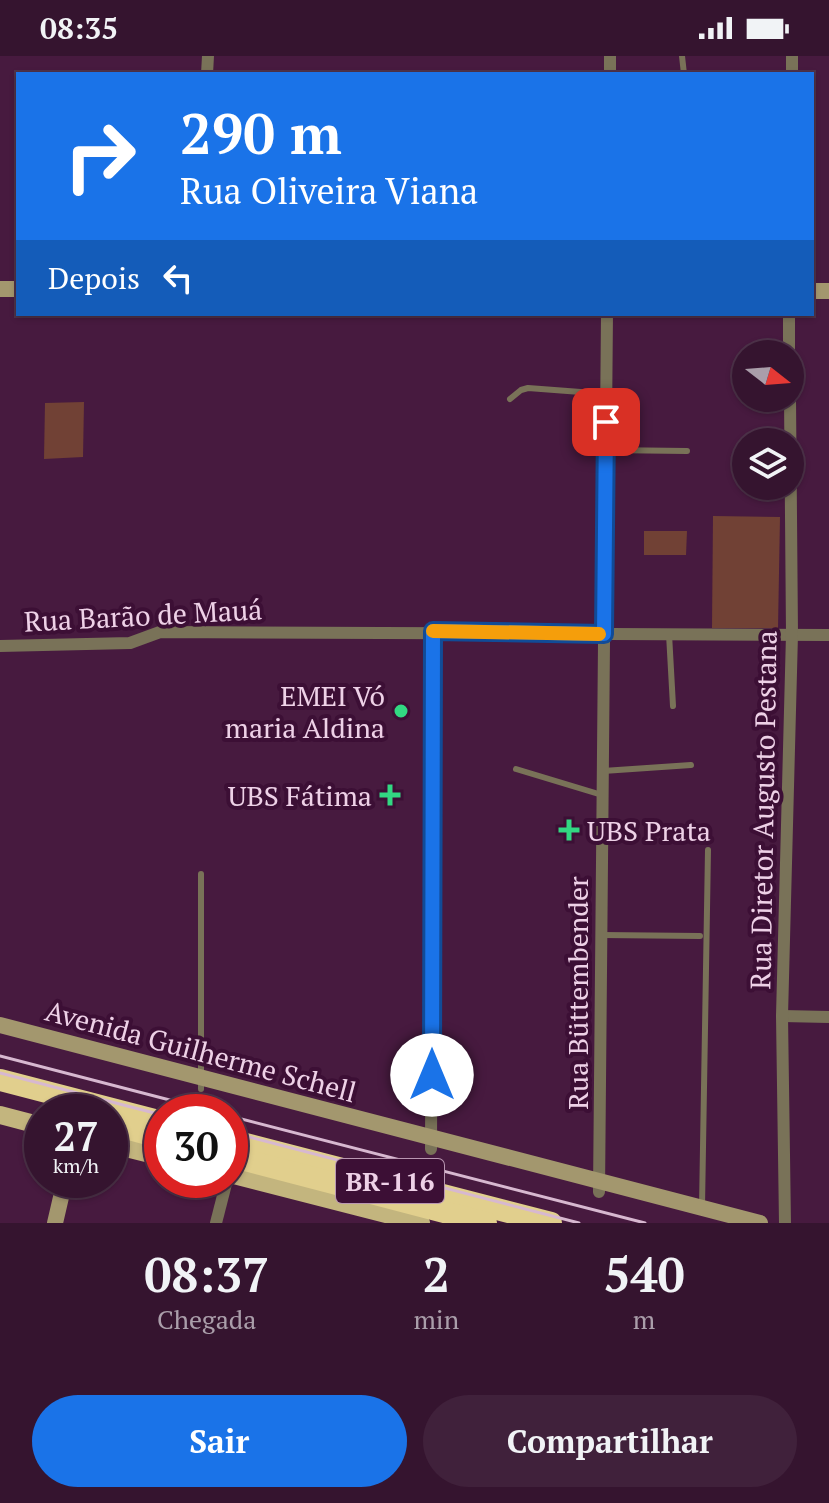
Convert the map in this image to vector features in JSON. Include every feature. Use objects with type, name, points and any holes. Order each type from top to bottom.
[{"type":"highway","points":[[0,1080],[144,1117]]},
{"type":"highway","points":[[0,1096],[24,1102]]},
{"type":"highway","name":"BR-116","points":[[248,1145],[551,1223]]},
{"type":"highway","name":"BR-116","points":[[248,1161],[486,1223]]},
{"type":"main road","name":"Avenida Guilherme Schell","points":[[0,1025],[201,1083],[600,1187],[717,1223]]},
{"type":"main road","name":"Avenida Guilherme Schell","points":[[0,1036],[201,1083]]},
{"type":"main road","points":[[0,1115],[24,1121]]},
{"type":"main road","points":[[248,1179],[383,1218],[421,1223]]},
{"type":"main road","name":"Avenida Guilherme Schell","points":[[600,1187],[760,1223]]},
{"type":"main road","points":[[55,1223],[61,1198]]},
{"type":"street","name":"Rua Büttembender","points":[[600,1187],[607,316]]},
{"type":"street","points":[[789,316],[789,340]]},
{"type":"street","name":"Rua Diretor Augusto Pestana","points":[[785,1223],[782,1016],[792,634],[790,412]]},
{"type":"street","points":[[432,1143],[433,631]]},
{"type":"street","name":"Rua Barão de Mauá","points":[[0,646],[130,643],[160,632],[829,635]]},
{"type":"street","points":[[782,1016],[829,1017]]},
{"type":"street","points":[[216,1223],[222,1198]]},
{"type":"lane","points":[[510,399],[528,388],[607,394]]},
{"type":"lane","points":[[606,450],[687,451]]},
{"type":"lane","points":[[669,634],[673,706]]},
{"type":"lane","points":[[603,771],[691,765]]},
{"type":"lane","points":[[516,769],[602,795]]},
{"type":"lane","points":[[702,1208],[708,850]]},
{"type":"lane","points":[[201,874],[201,1083]]},
{"type":"lane","points":[[602,935],[700,936]]},
{"type":"shaded area","points":[[84,402],[83,457],[44,459],[45,403]]},
{"type":"shaded area","points":[[713,516],[780,517],[778,628],[712,628]]},
{"type":"shaded area","points":[[644,531],[687,531],[686,555],[644,555]]},
{"type":"railway","points":[[0,1056],[147,1094]]},
{"type":"railway","points":[[0,1073],[144,1110]]},
{"type":"railway","points":[[248,1121],[645,1223]]},
{"type":"railway","points":[[248,1137],[579,1223]]},
{"type":"slow traffic","points":[[433,631],[599,634]]},
{"type":"place","name":"EMEI Vó maria Aldina","points":[[401,711]]},
{"type":"place","name":"UBS Fátima","points":[[390,795]]},
{"type":"place","name":"UBS Prata","points":[[569,830]]},
{"type":"route","points":[[432,1075],[433,631],[604,634],[606,422]]}]
